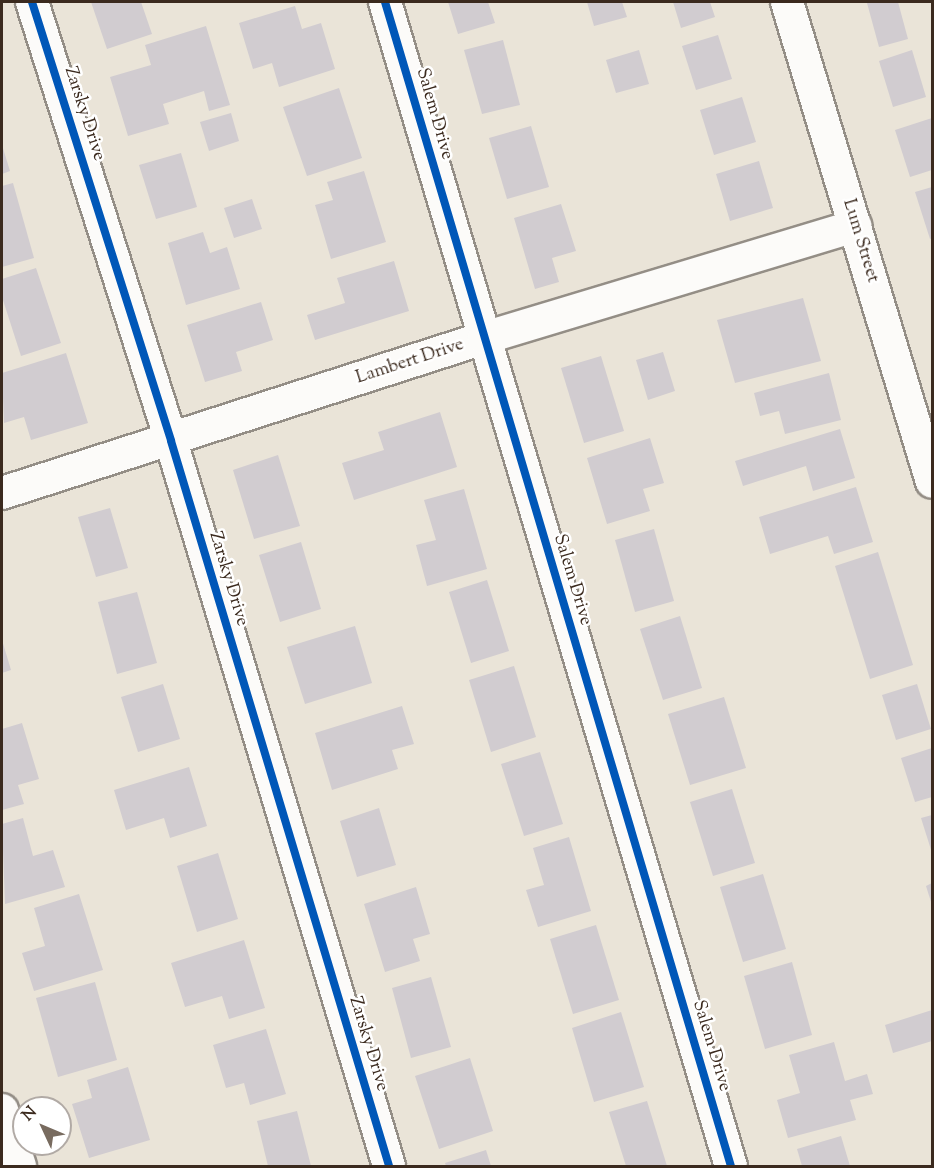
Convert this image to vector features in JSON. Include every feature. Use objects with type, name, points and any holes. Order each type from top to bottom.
[{"type":"street","name":"Zarsky Drive","points":[[32,2],[171,441],[389,1167]]},
{"type":"street","name":"Salem Drive","points":[[385,2],[731,1167]]},
{"type":"street","name":"Lum Street","points":[[787,2],[933,482]]},
{"type":"street","name":"Lambert Drive","points":[[2,493],[171,441],[484,338],[856,226]]},
{"type":"street","points":[[2,1110],[20,1167]]},
{"type":"building","points":[[91,2],[141,2],[152,34],[107,49]]},
{"type":"building","points":[[448,2],[488,2],[495,23],[458,34]]},
{"type":"building","points":[[587,2],[622,2],[627,17],[594,26]]},
{"type":"building","points":[[673,2],[710,2],[715,17],[681,28]]},
{"type":"building","points":[[898,2],[908,39],[879,47],[867,3]]},
{"type":"building","points":[[295,6],[302,29],[321,23],[335,69],[279,87],[272,63],[253,69],[239,23]]},
{"type":"building","points":[[206,26],[230,105],[209,111],[204,91],[163,104],[169,124],[128,136],[110,77],[151,65],[145,45]]},
{"type":"building","points":[[718,35],[732,79],[696,90],[682,46]]},
{"type":"building","points":[[503,40],[520,105],[482,114],[464,50]]},
{"type":"building","points":[[639,50],[649,84],[616,93],[606,60]]},
{"type":"building","points":[[912,50],[926,97],[893,107],[879,61]]},
{"type":"building","points":[[339,88],[362,158],[307,176],[283,107]]},
{"type":"building","points":[[742,97],[756,142],[714,155],[700,110]]},
{"type":"building","points":[[231,113],[239,141],[209,151],[200,122]]},
{"type":"building","points":[[932,118],[932,170],[910,177],[895,130]]},
{"type":"building","points":[[531,126],[549,187],[507,199],[489,138]]},
{"type":"building","points":[[2,145],[10,171],[2,174]]},
{"type":"building","points":[[181,153],[197,207],[156,219],[139,165]]},
{"type":"building","points":[[759,161],[773,208],[730,221],[716,174]]},
{"type":"building","points":[[364,171],[386,242],[331,259],[315,205],[333,200],[327,182]]},
{"type":"building","points":[[13,183],[34,258],[2,267],[2,186]]},
{"type":"building","points":[[932,187],[932,238],[930,239],[915,192]]},
{"type":"building","points":[[252,199],[262,229],[234,238],[224,208]]},
{"type":"building","points":[[561,204],[576,251],[552,258],[559,282],[535,289],[514,218]]},
{"type":"building","points":[[203,232],[210,253],[227,247],[240,289],[186,305],[168,243]]},
{"type":"building","points":[[394,261],[409,311],[315,340],[307,315],[345,303],[337,278]]},
{"type":"building","points":[[36,268],[61,343],[21,356],[2,297],[2,279]]},
{"type":"building","points":[[803,298],[821,361],[735,383],[717,320]]},
{"type":"building","points":[[261,302],[273,340],[236,352],[242,371],[205,382],[187,325]]},
{"type":"building","points":[[663,352],[675,391],[648,400],[636,360]]},
{"type":"building","points":[[66,353],[88,423],[31,440],[24,417],[4,423],[2,373]]},
{"type":"building","points":[[601,356],[624,431],[584,443],[561,368]]},
{"type":"building","points":[[829,373],[841,420],[785,434],[779,411],[760,416],[754,393]]},
{"type":"building","points":[[440,412],[457,467],[354,500],[342,463],[384,450],[378,432]]},
{"type":"building","points":[[840,429],[855,478],[813,491],[806,466],[743,486],[735,461]]},
{"type":"building","points":[[650,438],[664,483],[643,489],[650,511],[607,524],[587,458]]},
{"type":"building","points":[[278,455],[300,526],[254,539],[233,470]]},
{"type":"building","points":[[856,487],[873,542],[834,554],[828,536],[770,554],[759,517]]},
{"type":"building","points":[[464,489],[487,569],[427,586],[416,545],[436,540],[424,500]]},
{"type":"building","points":[[110,508],[128,568],[96,577],[78,517]]},
{"type":"building","points":[[654,529],[674,601],[635,612],[615,540]]},
{"type":"building","points":[[301,542],[321,609],[280,622],[259,555]]},
{"type":"building","points":[[878,552],[913,665],[870,679],[835,566]]},
{"type":"building","points":[[487,580],[509,651],[471,663],[449,592]]},
{"type":"building","points":[[137,592],[157,663],[117,674],[98,602]]},
{"type":"building","points":[[680,616],[702,688],[663,700],[640,629]]},
{"type":"building","points":[[355,626],[372,683],[305,704],[287,647]]},
{"type":"building","points":[[2,640],[11,670],[2,673]]},
{"type":"building","points":[[514,666],[536,737],[491,752],[469,680]]},
{"type":"building","points":[[163,684],[180,739],[138,752],[121,697]]},
{"type":"building","points":[[917,684],[931,729],[896,740],[882,695]]},
{"type":"building","points":[[724,697],[746,768],[690,785],[668,714]]},
{"type":"building","points":[[402,706],[414,744],[392,750],[398,769],[332,790],[315,733]]},
{"type":"building","points":[[22,723],[39,779],[18,785],[24,804],[2,810],[2,729]]},
{"type":"building","points":[[932,748],[932,797],[915,802],[901,758]]},
{"type":"building","points":[[540,752],[563,824],[524,836],[501,764]]},
{"type":"building","points":[[189,767],[207,826],[170,838],[164,818],[126,830],[114,790]]},
{"type":"building","points":[[732,789],[755,863],[713,876],[690,802]]},
{"type":"building","points":[[379,808],[396,865],[357,877],[340,821]]},
{"type":"building","points":[[932,815],[932,853],[921,818]]},
{"type":"building","points":[[23,818],[33,856],[53,850],[65,887],[5,904],[2,824]]},
{"type":"building","points":[[569,837],[591,911],[538,927],[526,890],[544,885],[533,848]]},
{"type":"building","points":[[218,853],[238,919],[197,932],[177,866]]},
{"type":"building","points":[[763,874],[786,949],[743,962],[720,887]]},
{"type":"building","points":[[932,883],[932,905],[926,886]]},
{"type":"building","points":[[416,887],[430,934],[413,939],[420,961],[385,972],[364,904]]},
{"type":"building","points":[[79,894],[103,970],[34,991],[22,953],[45,946],[34,908]]},
{"type":"building","points":[[596,925],[619,1000],[573,1014],[550,939]]},
{"type":"building","points":[[244,940],[265,1008],[229,1019],[222,996],[185,1007],[171,963]]},
{"type":"building","points":[[792,962],[812,1035],[765,1049],[744,976]]},
{"type":"building","points":[[431,977],[451,1047],[411,1058],[392,988]]},
{"type":"building","points":[[95,982],[117,1060],[58,1077],[36,998]]},
{"type":"building","points":[[932,1010],[932,1041],[893,1053],[885,1025]]},
{"type":"building","points":[[621,1012],[644,1087],[594,1102],[572,1028]]},
{"type":"building","points":[[266,1029],[286,1094],[250,1105],[244,1083],[226,1088],[213,1045]]},
{"type":"building","points":[[834,1042],[845,1081],[867,1074],[873,1094],[850,1100],[856,1120],[788,1138],[777,1100],[800,1093],[789,1055]]},
{"type":"building","points":[[470,1058],[493,1131],[439,1149],[415,1076]]},
{"type":"building","points":[[128,1067],[150,1140],[89,1158],[72,1104],[92,1098],[87,1080]]},
{"type":"building","points":[[647,1101],[667,1166],[626,1166],[609,1112]]},
{"type":"building","points":[[297,1111],[311,1166],[268,1166],[257,1121]]},
{"type":"building","points":[[841,1136],[850,1166],[802,1166],[797,1149]]},
{"type":"building","points":[[486,1150],[491,1166],[446,1166],[445,1163]]},
{"type":"cycle path","points":[[32,2],[171,441],[389,1166]]},
{"type":"cycle path","points":[[385,2],[731,1166]]}]
